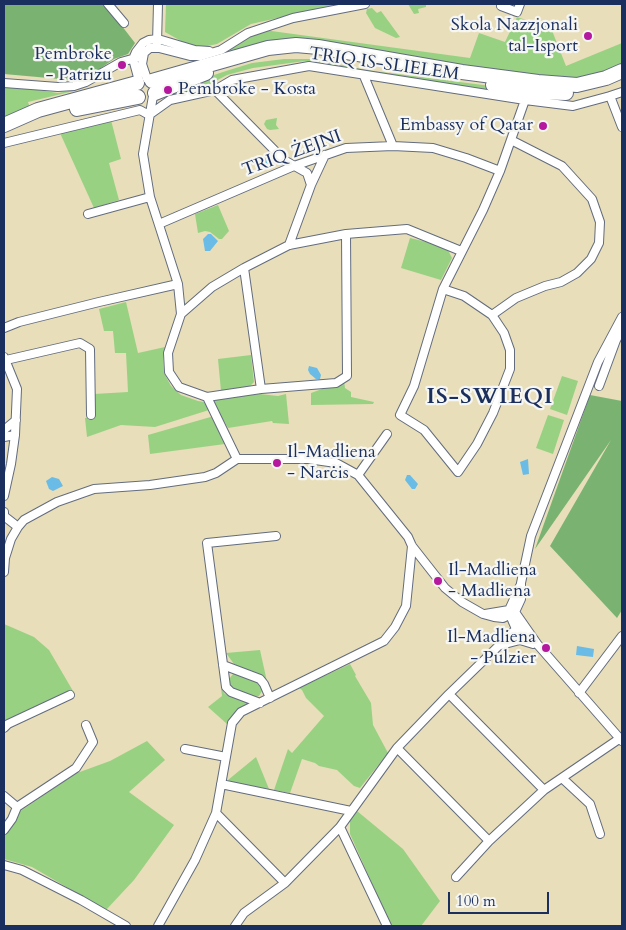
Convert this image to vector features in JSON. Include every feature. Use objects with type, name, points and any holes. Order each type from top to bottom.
[{"type":"highway","points":[[4,125],[38,110],[145,89],[268,48],[296,45],[318,47],[462,72],[538,82],[577,85],[606,78],[622,71]]},
{"type":"highway","points":[[4,133],[89,105],[222,67],[269,57],[295,54],[322,56],[536,92],[576,93],[608,88],[622,81]]},
{"type":"street","points":[[108,4],[124,23]]},
{"type":"street","points":[[157,43],[158,4]]},
{"type":"street","points":[[149,115],[145,89],[133,59],[143,43],[149,40],[206,52],[221,50],[248,33],[293,18],[365,4]]},
{"type":"street","points":[[501,6],[517,12],[520,4]]},
{"type":"street","points":[[4,83],[58,88],[74,86],[86,82],[121,62],[133,59],[157,43]]},
{"type":"street","points":[[145,52],[142,56],[142,64],[149,115],[143,154],[150,197],[178,284],[181,314],[168,353],[169,372],[178,387],[206,397],[261,389],[336,383],[346,376],[346,234]]},
{"type":"street","name":"TRIQ IS-SLIELEM","points":[[149,115],[170,100],[215,90],[232,80],[309,66],[364,76],[573,106],[622,92]]},
{"type":"street","points":[[364,76],[393,146]]},
{"type":"street","points":[[215,90],[284,160],[307,173],[310,185]]},
{"type":"street","points":[[610,96],[622,127]]},
{"type":"street","points":[[443,288],[464,296],[492,315],[504,333],[510,350],[510,369],[493,413],[477,444],[458,472],[424,430],[400,415],[414,386],[443,288],[483,210],[500,171],[525,100]]},
{"type":"street","points":[[4,143],[140,110],[149,115]]},
{"type":"street","points":[[492,315],[516,298],[545,286],[561,282],[577,273],[591,259],[599,243],[600,222],[592,199],[581,186],[562,166],[511,140]]},
{"type":"street","name":"TRIQ ŻEJNI","points":[[158,224],[294,166],[346,148],[393,146],[432,148],[500,171]]},
{"type":"street","points":[[289,245],[310,185],[325,155]]},
{"type":"street","points":[[88,214],[150,197]]},
{"type":"street","points":[[181,314],[212,287],[289,245],[346,234],[407,229],[461,251]]},
{"type":"street","points":[[244,268],[261,389]]},
{"type":"street","points":[[4,328],[19,322],[178,284]]},
{"type":"street","points":[[4,572],[5,558],[11,539],[18,527],[24,520],[57,502],[94,489],[150,485],[205,477],[216,473],[237,459],[308,459],[336,463],[358,476],[408,537],[412,546],[445,588],[462,602],[483,614],[511,612],[521,599],[522,583],[532,536],[538,519],[598,362],[622,317]]},
{"type":"street","points":[[599,386],[622,329]]},
{"type":"street","points":[[4,496],[15,435],[17,389],[5,359],[80,343],[90,349],[91,415]]},
{"type":"street","points":[[206,397],[237,459]]},
{"type":"street","points":[[4,430],[16,420]]},
{"type":"street","points":[[358,476],[387,434]]},
{"type":"street","points":[[4,437],[15,435]]},
{"type":"street","points":[[4,512],[4,516],[18,527]]},
{"type":"street","points":[[260,703],[228,690],[226,687],[207,543],[276,536]]},
{"type":"street","points":[[158,926],[195,860],[216,813],[232,723],[241,712],[384,641],[395,628],[406,606],[412,546]]},
{"type":"street","points":[[456,877],[489,841],[544,790],[621,740],[521,628],[511,612]]},
{"type":"street","points":[[514,642],[521,628]]},
{"type":"street","points":[[235,926],[244,913],[286,883],[340,827],[397,748],[449,694],[521,628]]},
{"type":"street","points":[[579,693],[622,636]]},
{"type":"street","points":[[501,645],[520,640],[538,645]]},
{"type":"street","points":[[223,665],[260,679],[270,698]]},
{"type":"street","points":[[449,694],[544,790]]},
{"type":"street","points":[[4,728],[8,724],[70,695]]},
{"type":"street","points":[[4,830],[12,819],[17,807],[76,768],[94,742],[86,725]]},
{"type":"street","points":[[397,748],[489,841]]},
{"type":"street","points":[[185,749],[226,758]]},
{"type":"street","points":[[562,778],[590,804],[600,834]]},
{"type":"street","points":[[221,784],[351,811]]},
{"type":"street","points":[[4,796],[17,807]]},
{"type":"street","points":[[216,813],[286,883]]},
{"type":"street","points":[[340,827],[387,926]]},
{"type":"street","points":[[4,865],[22,870],[81,900],[126,926]]},
{"type":"green space","points":[[4,4],[105,4],[135,43],[128,54],[114,59],[82,81],[4,74]]},
{"type":"green space","points":[[166,4],[340,4],[251,24],[217,44],[198,48],[165,32]]},
{"type":"green space","points":[[408,4],[426,4],[426,7],[418,9],[419,13],[414,14]]},
{"type":"green space","points":[[372,8],[377,13],[381,11],[400,37],[396,38],[375,28],[366,13],[367,9]]},
{"type":"green space","points":[[517,17],[551,28],[566,66],[622,43],[622,65],[600,74],[575,80],[545,79],[310,43],[210,58],[225,52],[236,44],[264,30],[470,58],[479,33],[505,42]]},
{"type":"green space","points":[[284,59],[313,59],[366,70],[522,90],[514,94],[305,61],[253,68],[227,75],[208,85],[162,98],[163,95],[190,83],[226,71],[252,63]]},
{"type":"green space","points":[[4,85],[58,93],[74,91],[28,102],[30,108],[4,119]]},
{"type":"green space","points":[[277,118],[276,125],[279,129],[267,129],[264,124],[266,120]]},
{"type":"green space","points":[[111,120],[121,159],[109,163],[119,200],[94,208],[60,133]]},
{"type":"green space","points":[[218,205],[229,231],[222,239],[219,239],[210,232],[198,233],[195,214]]},
{"type":"green space","points":[[410,238],[435,244],[448,250],[452,258],[441,280],[401,268]]},
{"type":"green space","points":[[126,302],[138,353],[165,347],[163,359],[164,373],[171,386],[181,395],[204,402],[209,410],[155,427],[121,425],[87,437],[85,418],[95,416],[94,394],[128,392],[126,353],[115,353],[113,331],[104,331],[99,309]]},
{"type":"green space","points":[[251,355],[254,382],[249,387],[221,391],[218,359]]},
{"type":"green space","points":[[562,376],[578,381],[567,415],[550,409]]},
{"type":"green space","points":[[344,381],[345,388],[351,392],[351,397],[374,402],[373,404],[311,405],[311,393]]},
{"type":"green space","points":[[260,394],[278,396],[286,394],[289,424],[273,423],[272,421],[228,428],[211,399]]},
{"type":"green space","points":[[590,395],[622,401],[622,610],[617,618],[550,546],[611,440],[535,549]]},
{"type":"green space","points":[[548,415],[564,420],[553,454],[536,448]]},
{"type":"green space","points":[[214,416],[225,444],[150,454],[148,435]]},
{"type":"green space","points":[[4,624],[34,637],[49,650],[73,691],[4,721]]},
{"type":"green space","points":[[260,650],[268,686],[263,677],[234,664],[226,653]]},
{"type":"green space","points":[[350,664],[371,703],[373,725],[388,753],[360,788],[354,786],[337,770],[319,766],[302,759],[290,793],[274,790],[288,749],[292,753],[324,716],[299,688]]},
{"type":"green space","points":[[233,674],[239,674],[259,682],[262,691],[259,696],[253,698],[234,691],[229,686],[229,679]]},
{"type":"green space","points":[[221,688],[225,694],[249,701],[227,724],[208,707],[222,696]]},
{"type":"green space","points":[[147,741],[165,760],[129,792],[174,825],[134,880],[106,910],[32,867],[4,859],[4,834],[12,826],[19,812],[77,773],[110,761]]},
{"type":"green space","points":[[256,757],[269,789],[228,780]]},
{"type":"green space","points":[[357,811],[403,849],[440,901],[421,926],[391,926],[350,834],[350,820]]},
{"type":"water","points":[[268,153],[277,163],[272,167],[262,160]]},
{"type":"water","points":[[208,234],[211,234],[218,241],[210,251],[205,251],[203,239]]},
{"type":"water","points":[[309,366],[317,368],[321,375],[320,379],[316,379],[310,374]]},
{"type":"water","points":[[528,459],[529,474],[523,475],[520,462]]},
{"type":"water","points":[[407,475],[410,475],[418,484],[415,489],[412,489],[405,480]]},
{"type":"water","points":[[52,477],[59,479],[63,486],[53,491],[49,489],[46,481]]},
{"type":"water","points":[[577,646],[594,649],[593,657],[576,655]]},
{"type":"place","name":"Skola Nazzjonali tal-Isport","points":[[588,36]]},
{"type":"place","name":"Pembroke - Patrizu","points":[[122,65]]},
{"type":"place","name":"Pembroke - Kosta","points":[[168,90]]},
{"type":"place","name":"Embassy of Qatar","points":[[543,126]]},
{"type":"place","name":"Il-Madliena - Narċis","points":[[277,463]]},
{"type":"place","name":"Il-Madliena - Madliena","points":[[438,581]]},
{"type":"place","name":"Il-Madliena - Pulzier","points":[[546,648]]},
{"type":"district","name":"IS-SWIEQI","points":[[490,398]]}]
